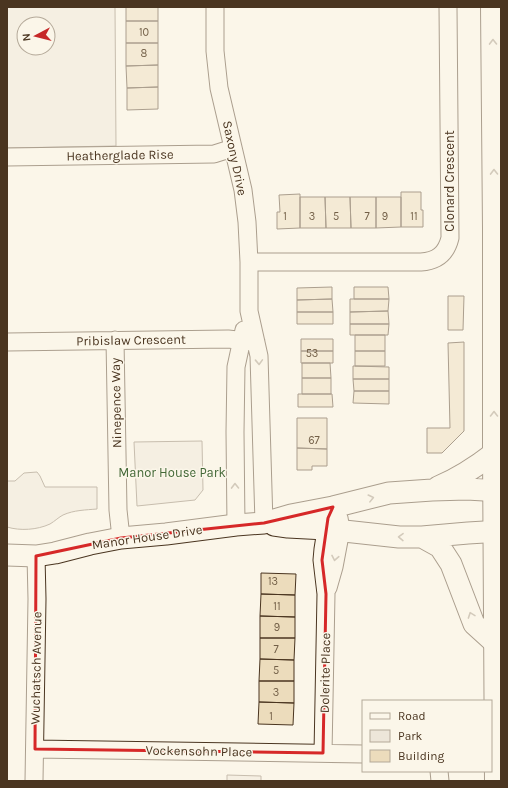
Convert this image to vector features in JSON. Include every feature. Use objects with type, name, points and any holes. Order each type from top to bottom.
[{"type":"main road","points":[[492,7],[494,453],[498,531],[496,781]]},
{"type":"street","name":"Saxony Drive","points":[[215,7],[215,51],[219,88],[243,190],[247,222],[249,262],[248,341],[236,367],[234,432],[236,525]]},
{"type":"street","name":"Clonard Crescent","points":[[249,262],[421,262],[436,259],[446,249],[450,238],[448,7]]},
{"type":"street","name":"Heatherglade Rise","points":[[7,157],[214,154],[233,148]]},
{"type":"street","name":"Pribislaw Crescent","points":[[7,342],[228,339],[248,341]]},
{"type":"street","name":"Ninepence Way","points":[[115,340],[118,510],[121,538]]},
{"type":"street","name":"Saxony Drive","points":[[248,341],[259,356],[264,523]]},
{"type":"street","points":[[432,490],[467,473],[494,453]]},
{"type":"street","name":"Manor House Drive","points":[[7,555],[36,556],[121,538],[264,523],[291,515],[333,507],[389,493],[467,489],[497,490]]},
{"type":"street","name":"Dolerite Place","points":[[323,753],[326,594],[334,567],[333,529],[339,518],[333,507]]},
{"type":"street","name":"Manor House Drive","points":[[264,523],[288,527],[333,529],[399,537],[498,531]]},
{"type":"street","points":[[422,536],[440,547],[451,564],[474,624],[496,644]]},
{"type":"street","name":"Wuchatsch Avenue","points":[[34,781],[37,599],[36,556]]},
{"type":"street","name":"Vockensohn Place","points":[[35,749],[362,754]]},
{"type":"highlighted area","points":[[333,507],[328,518],[322,560],[326,594],[323,753],[35,749],[36,556],[121,538],[264,523]]},
{"type":"green space","points":[[7,7],[115,7],[116,146],[7,148]]},
{"type":"green space","name":"Manor House Park","points":[[202,441],[203,490],[195,500],[137,506],[134,442]]},
{"type":"green space","name":"Manor House Park","points":[[37,472],[45,487],[97,487],[97,509],[80,510],[67,513],[50,524],[40,528],[23,529],[7,527],[7,481],[15,481],[24,473]]},
{"type":"green space","points":[[227,775],[261,776],[261,781],[227,781]]},
{"type":"building","points":[[126,7],[158,7],[158,21],[126,21]]},
{"type":"building","points":[[126,21],[158,21],[158,43],[126,43]]},
{"type":"building","points":[[126,43],[158,43],[158,65],[126,66]]},
{"type":"building","points":[[158,65],[158,87],[127,88],[126,66]]},
{"type":"building","points":[[158,87],[158,109],[127,110],[127,88]]},
{"type":"building","points":[[401,192],[421,192],[423,227],[401,227]]},
{"type":"building","points":[[300,194],[300,228],[277,229],[277,212],[280,212],[279,195]]},
{"type":"building","points":[[300,197],[325,197],[326,228],[300,228]]},
{"type":"building","points":[[325,197],[350,197],[351,228],[326,228]]},
{"type":"building","points":[[350,197],[376,197],[376,228],[351,228]]},
{"type":"building","points":[[376,197],[401,197],[401,227],[376,228]]},
{"type":"building","points":[[332,287],[332,299],[297,300],[297,288]]},
{"type":"building","points":[[354,287],[388,287],[389,299],[354,299]]},
{"type":"building","points":[[448,296],[464,296],[463,330],[448,330]]},
{"type":"building","points":[[332,299],[333,312],[297,312],[297,300]]},
{"type":"building","points":[[350,299],[389,299],[388,311],[350,312]]},
{"type":"building","points":[[388,311],[389,324],[350,324],[350,312]]},
{"type":"building","points":[[297,312],[333,312],[333,324],[297,324]]},
{"type":"building","points":[[350,324],[389,324],[388,335],[350,335]]},
{"type":"building","points":[[355,335],[385,335],[385,351],[355,351]]},
{"type":"building","points":[[301,339],[333,339],[333,351],[301,351]]},
{"type":"building","points":[[464,342],[464,431],[442,453],[427,453],[427,428],[450,428],[448,343]]},
{"type":"building","points":[[301,351],[333,351],[333,363],[301,363]]},
{"type":"building","points":[[355,351],[385,351],[385,366],[355,366]]},
{"type":"building","points":[[302,363],[330,363],[331,378],[302,378]]},
{"type":"building","points":[[353,366],[389,367],[389,379],[353,379]]},
{"type":"building","points":[[302,378],[331,378],[331,394],[302,394]]},
{"type":"building","points":[[353,379],[389,379],[389,391],[354,391]]},
{"type":"building","points":[[354,391],[389,391],[389,404],[353,403]]},
{"type":"building","points":[[298,394],[332,394],[333,407],[298,407]]},
{"type":"building","points":[[297,418],[327,418],[327,449],[297,448]]},
{"type":"building","points":[[297,448],[327,449],[327,466],[312,466],[312,470],[297,470]]},
{"type":"building","points":[[261,573],[296,574],[295,595],[261,594]]},
{"type":"building","points":[[261,594],[295,595],[295,617],[260,616]]},
{"type":"building","points":[[260,616],[295,617],[295,638],[260,638]]},
{"type":"building","points":[[260,638],[295,638],[294,660],[260,659]]},
{"type":"building","points":[[260,659],[294,660],[294,681],[259,681]]},
{"type":"building","points":[[259,681],[294,681],[294,703],[259,702]]},
{"type":"building","points":[[259,702],[294,703],[293,725],[258,724]]}]
